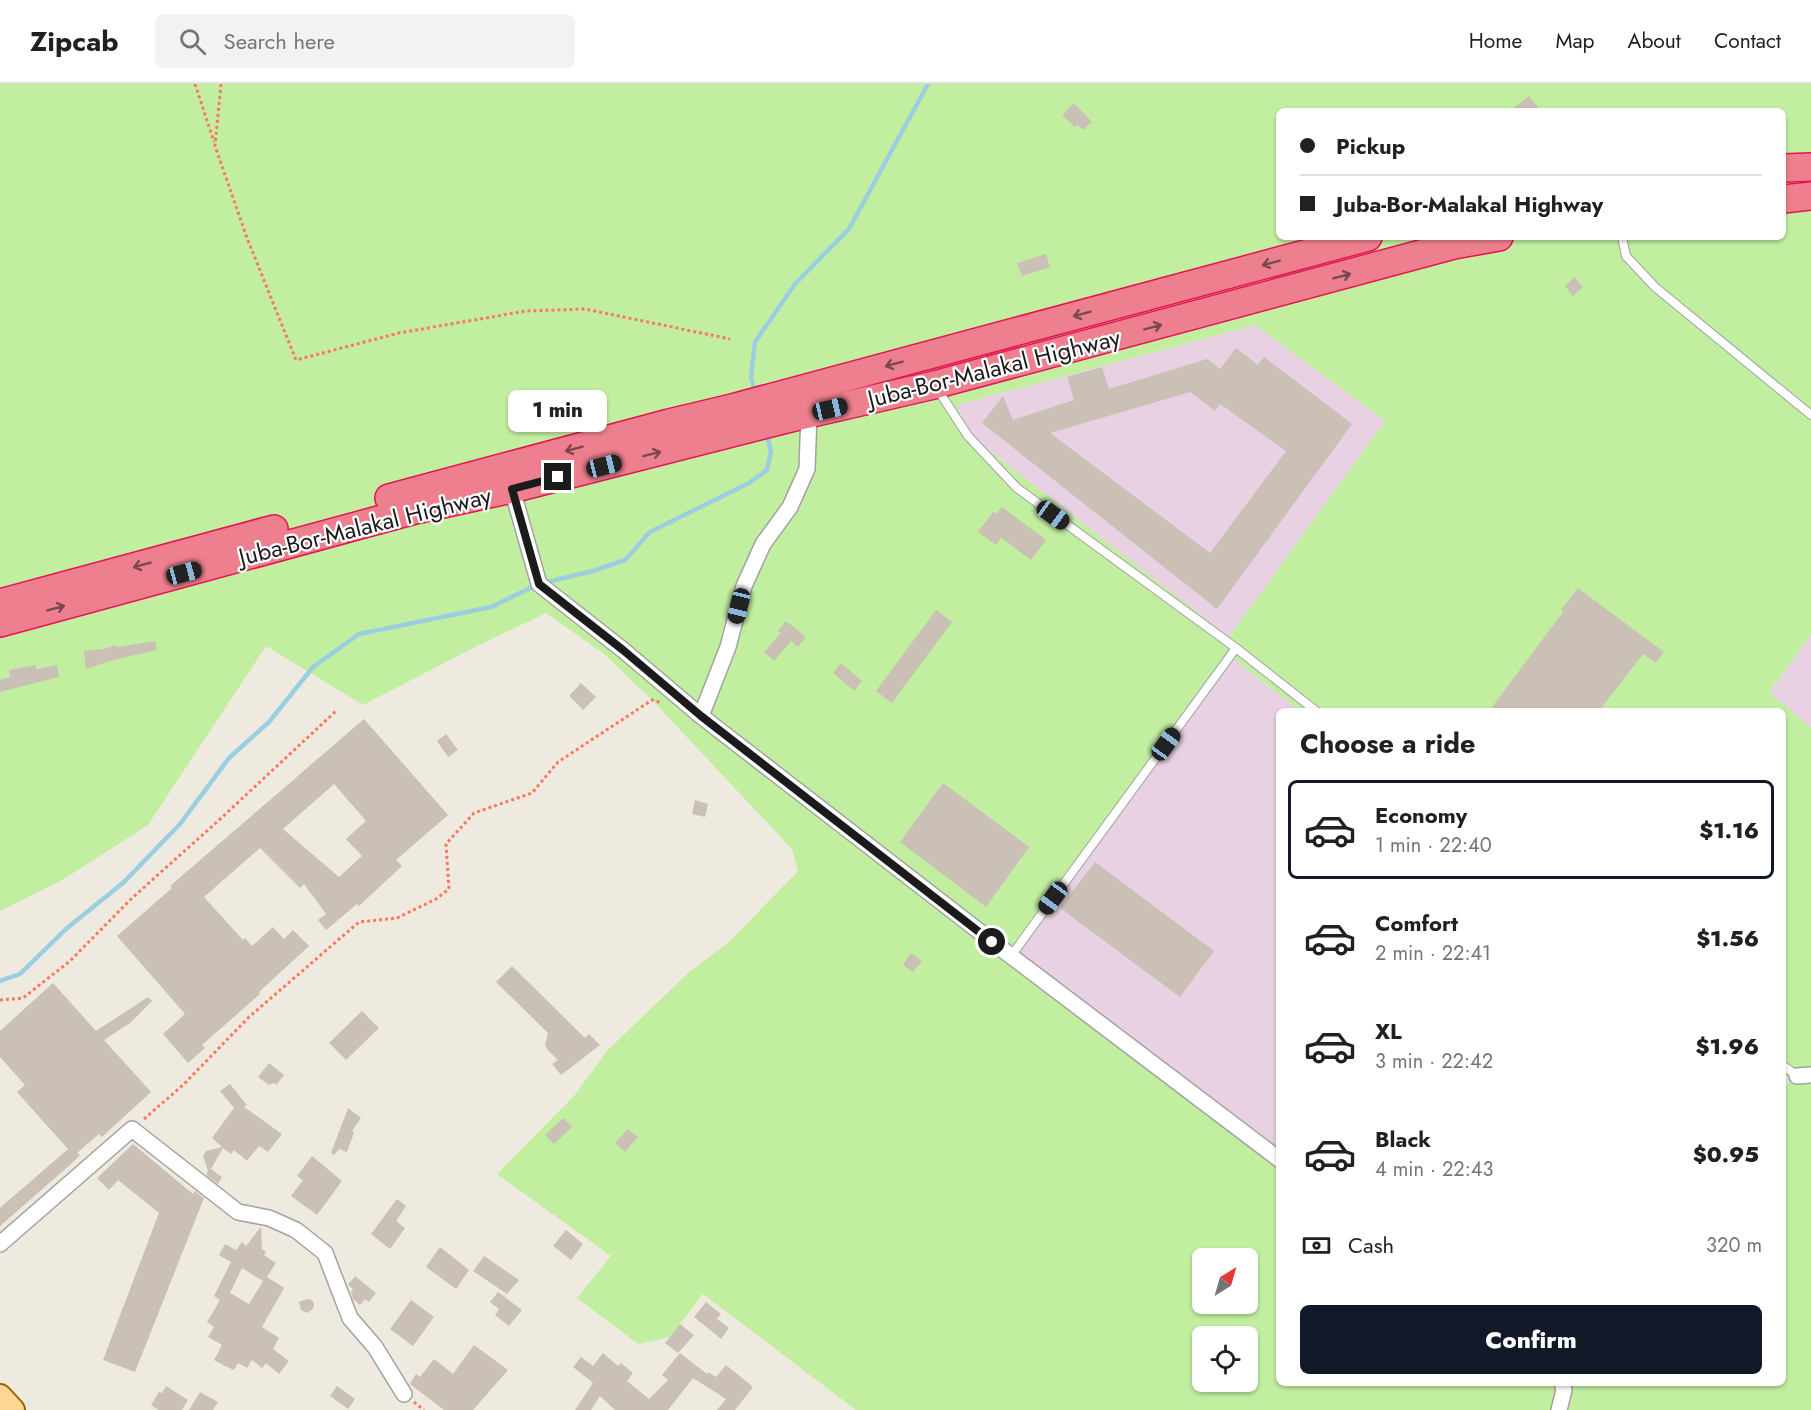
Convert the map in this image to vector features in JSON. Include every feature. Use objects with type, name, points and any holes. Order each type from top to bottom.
[{"type":"highway","points":[[1786,168],[1811,167]]},
{"type":"highway","points":[[1786,199],[1811,196]]},
{"type":"highway","name":"Juba-Bor-Malakal Highway","points":[[796,409],[1358,240]]},
{"type":"highway","name":"Juba-Bor-Malakal Highway","points":[[0,623],[403,513],[512,489],[737,420],[934,386],[1454,245],[1482,240]]},
{"type":"highway","name":"Juba-Bor-Malakal Highway","points":[[0,603],[669,423],[737,420]]},
{"type":"main road","points":[[0,1396],[13,1410]]},
{"type":"street","points":[[701,716],[728,647],[744,586],[763,544],[790,507],[807,469],[796,409]]},
{"type":"street","points":[[512,489],[539,584],[623,650],[701,716],[1276,1157]]},
{"type":"street","points":[[0,1244],[132,1129],[238,1212],[269,1218],[297,1230],[325,1253],[350,1318],[375,1347],[404,1394]]},
{"type":"street","points":[[1559,1410],[1563,1386]]},
{"type":"lane","points":[[1623,240],[1626,256],[1655,287],[1811,415]]},
{"type":"lane","points":[[934,386],[968,436],[1017,488],[1236,648],[1312,708]]},
{"type":"lane","points":[[1011,956],[1236,648]]},
{"type":"lane","points":[[1786,1067],[1804,1076]]},
{"type":"path","points":[[195,84],[247,238],[296,360],[399,333],[526,311],[585,309],[729,339]]},
{"type":"path","points":[[215,146],[221,84]]},
{"type":"path","points":[[132,1129],[183,1085],[249,1017],[359,922],[397,918],[435,899],[448,889],[446,844],[474,813],[532,793],[558,762],[652,700],[672,706]]},
{"type":"path","points":[[0,1000],[23,998],[70,961],[131,899],[336,711]]},
{"type":"shaded area","points":[[1255,325],[1385,421],[1229,638],[969,435],[957,405]]},
{"type":"shaded area","points":[[1811,635],[1811,728],[1769,693]]},
{"type":"shaded area","points":[[1234,659],[1296,708],[1276,708],[1276,1149],[1017,953]]},
{"type":"green space","points":[[0,84],[1811,84],[1811,635],[1769,692],[1811,728],[1811,1410],[856,1410],[703,1294],[670,1337],[638,1344],[577,1298],[611,1256],[497,1174],[574,1096],[607,1051],[689,972],[729,942],[798,871],[792,849],[652,700],[603,653],[546,613],[363,705],[266,646],[148,825],[64,879],[0,911]],"holes":[[[1255,325],[1385,421],[1229,637],[969,435],[957,405]]]},
{"type":"building","points":[[1529,96],[1539,108],[1514,108]]},
{"type":"building","points":[[1074,103],[1092,122],[1083,130],[1078,125],[1075,127],[1062,115]]},
{"type":"building","points":[[1046,254],[1050,267],[1022,276],[1017,263]]},
{"type":"building","points":[[1575,277],[1583,287],[1573,296],[1565,286]]},
{"type":"building","points":[[1236,348],[1258,365],[1264,357],[1352,424],[1217,609],[982,423],[1003,396],[1013,420],[1074,400],[1067,377],[1102,367],[1109,389],[1207,359],[1220,369]],"holes":[[[1190,392],[1215,411],[1220,404],[1286,451],[1210,553],[1050,433]]]},
{"type":"building","points":[[1002,507],[1046,540],[1031,560],[1001,538],[996,545],[978,532],[993,512],[996,514]]},
{"type":"building","points":[[1578,588],[1664,652],[1656,663],[1643,654],[1601,708],[1491,708],[1563,612],[1561,610]]},
{"type":"building","points":[[936,610],[952,622],[892,703],[876,691]]},
{"type":"building","points":[[786,621],[806,637],[798,647],[791,641],[774,661],[764,652],[781,633],[778,631]]},
{"type":"building","points":[[155,641],[157,650],[86,669],[84,651]]},
{"type":"building","points":[[841,663],[862,681],[854,691],[833,673]]},
{"type":"building","points":[[36,665],[36,669],[57,665],[59,677],[0,692],[0,680],[10,677],[9,670]]},
{"type":"building","points":[[581,683],[596,697],[583,710],[569,696]]},
{"type":"building","points":[[364,719],[448,815],[396,860],[402,866],[359,906],[357,904],[326,930],[318,920],[326,914],[304,884],[300,888],[260,848],[204,897],[243,940],[245,938],[252,946],[273,927],[284,939],[293,930],[309,946],[259,992],[260,994],[202,1045],[205,1048],[188,1063],[163,1034],[185,1014],[117,936],[172,888],[170,886]],"holes":[[[334,784],[366,821],[346,839],[362,856],[339,877],[283,829]]]},
{"type":"building","points":[[446,734],[458,750],[448,757],[437,741]]},
{"type":"building","points":[[943,783],[1029,847],[986,907],[900,842]]},
{"type":"building","points":[[695,800],[708,804],[705,817],[692,814]]},
{"type":"building","points":[[1095,862],[1214,951],[1180,997],[1060,908]]},
{"type":"building","points":[[911,953],[922,961],[913,972],[903,965]]},
{"type":"building","points":[[512,966],[585,1038],[589,1034],[600,1045],[561,1075],[552,1064],[558,1060],[545,1045],[548,1033],[496,982]]},
{"type":"building","points":[[53,983],[96,1031],[148,997],[152,1001],[130,1023],[104,1040],[151,1092],[102,1137],[99,1134],[77,1153],[80,1155],[70,1165],[0,1226],[0,1208],[68,1149],[17,1092],[25,1085],[0,1057],[0,1031]]},
{"type":"building","points":[[362,1011],[379,1028],[346,1060],[329,1043]]},
{"type":"building","points":[[269,1063],[284,1075],[276,1085],[274,1083],[269,1085],[258,1077]]},
{"type":"building","points":[[230,1084],[247,1105],[244,1107],[282,1134],[268,1152],[259,1146],[247,1161],[234,1150],[231,1154],[223,1148],[211,1169],[222,1177],[218,1184],[206,1175],[208,1171],[203,1156],[206,1151],[222,1147],[212,1138],[234,1108],[220,1091]]},
{"type":"building","points":[[348,1108],[361,1118],[352,1131],[354,1133],[347,1152],[339,1149],[334,1155],[331,1153]]},
{"type":"building","points":[[563,1118],[572,1127],[554,1144],[545,1135]]},
{"type":"building","points":[[628,1129],[638,1137],[625,1152],[615,1143]]},
{"type":"building","points":[[133,1144],[193,1194],[195,1191],[204,1198],[135,1372],[103,1360],[159,1213],[118,1180],[109,1190],[97,1178]]},
{"type":"building","points":[[312,1156],[342,1181],[317,1215],[291,1196],[303,1180],[297,1176]]},
{"type":"building","points":[[397,1199],[406,1206],[396,1221],[405,1228],[390,1249],[371,1234]]},
{"type":"building","points":[[261,1227],[262,1249],[266,1252],[264,1255],[276,1263],[267,1277],[284,1288],[262,1327],[279,1338],[273,1349],[289,1361],[279,1374],[266,1363],[262,1368],[252,1360],[247,1368],[238,1363],[234,1370],[225,1366],[214,1360],[222,1345],[208,1337],[214,1327],[207,1322],[220,1300],[214,1296],[231,1262],[219,1255],[225,1244],[236,1250],[242,1242],[246,1246]],"holes":[[[242,1268],[263,1281],[249,1304],[230,1293]]]},
{"type":"building","points":[[566,1230],[583,1244],[571,1260],[553,1246]]},
{"type":"building","points":[[440,1247],[469,1270],[456,1289],[426,1267]]},
{"type":"building","points":[[484,1256],[519,1280],[507,1294],[473,1271]]},
{"type":"building","points":[[355,1276],[376,1293],[369,1302],[365,1299],[360,1305],[353,1299],[351,1292],[353,1289],[348,1285]]},
{"type":"building","points":[[498,1292],[522,1310],[509,1326],[495,1315],[499,1309],[490,1302]]},
{"type":"building","points":[[312,1300],[314,1304],[313,1309],[307,1313],[301,1310],[299,1302]]},
{"type":"building","points":[[411,1300],[434,1317],[413,1346],[390,1329]]},
{"type":"building","points":[[706,1302],[721,1314],[717,1319],[729,1328],[721,1339],[694,1317]]},
{"type":"building","points":[[680,1324],[694,1335],[678,1353],[665,1343]]},
{"type":"building","points":[[474,1345],[508,1370],[473,1410],[444,1410],[410,1384],[416,1374],[420,1377],[434,1359],[453,1374]]},
{"type":"building","points":[[603,1353],[618,1366],[621,1363],[633,1373],[627,1381],[649,1399],[668,1380],[662,1375],[680,1353],[707,1374],[708,1372],[716,1377],[726,1365],[753,1387],[735,1410],[717,1410],[726,1399],[693,1378],[668,1410],[615,1410],[600,1396],[591,1410],[575,1410],[593,1383],[573,1367],[581,1357],[593,1366]]},
{"type":"building","points":[[166,1386],[188,1400],[182,1410],[159,1410],[151,1405]]},
{"type":"building","points":[[337,1386],[355,1399],[348,1409],[330,1396]]},
{"type":"building","points":[[200,1392],[218,1402],[213,1410],[189,1410]]},
{"type":"waterway","points":[[755,392],[751,377],[755,342],[795,284],[849,229],[928,84]]},
{"type":"waterway","points":[[0,981],[20,974],[66,929],[124,882],[180,824],[229,758],[269,722],[313,667],[359,634],[491,607],[539,584],[593,571],[625,560],[650,532],[749,483],[767,470],[771,451],[766,432]]},
{"type":"route","points":[[558,477],[512,489],[539,584],[623,650],[701,716],[992,942]]}]
